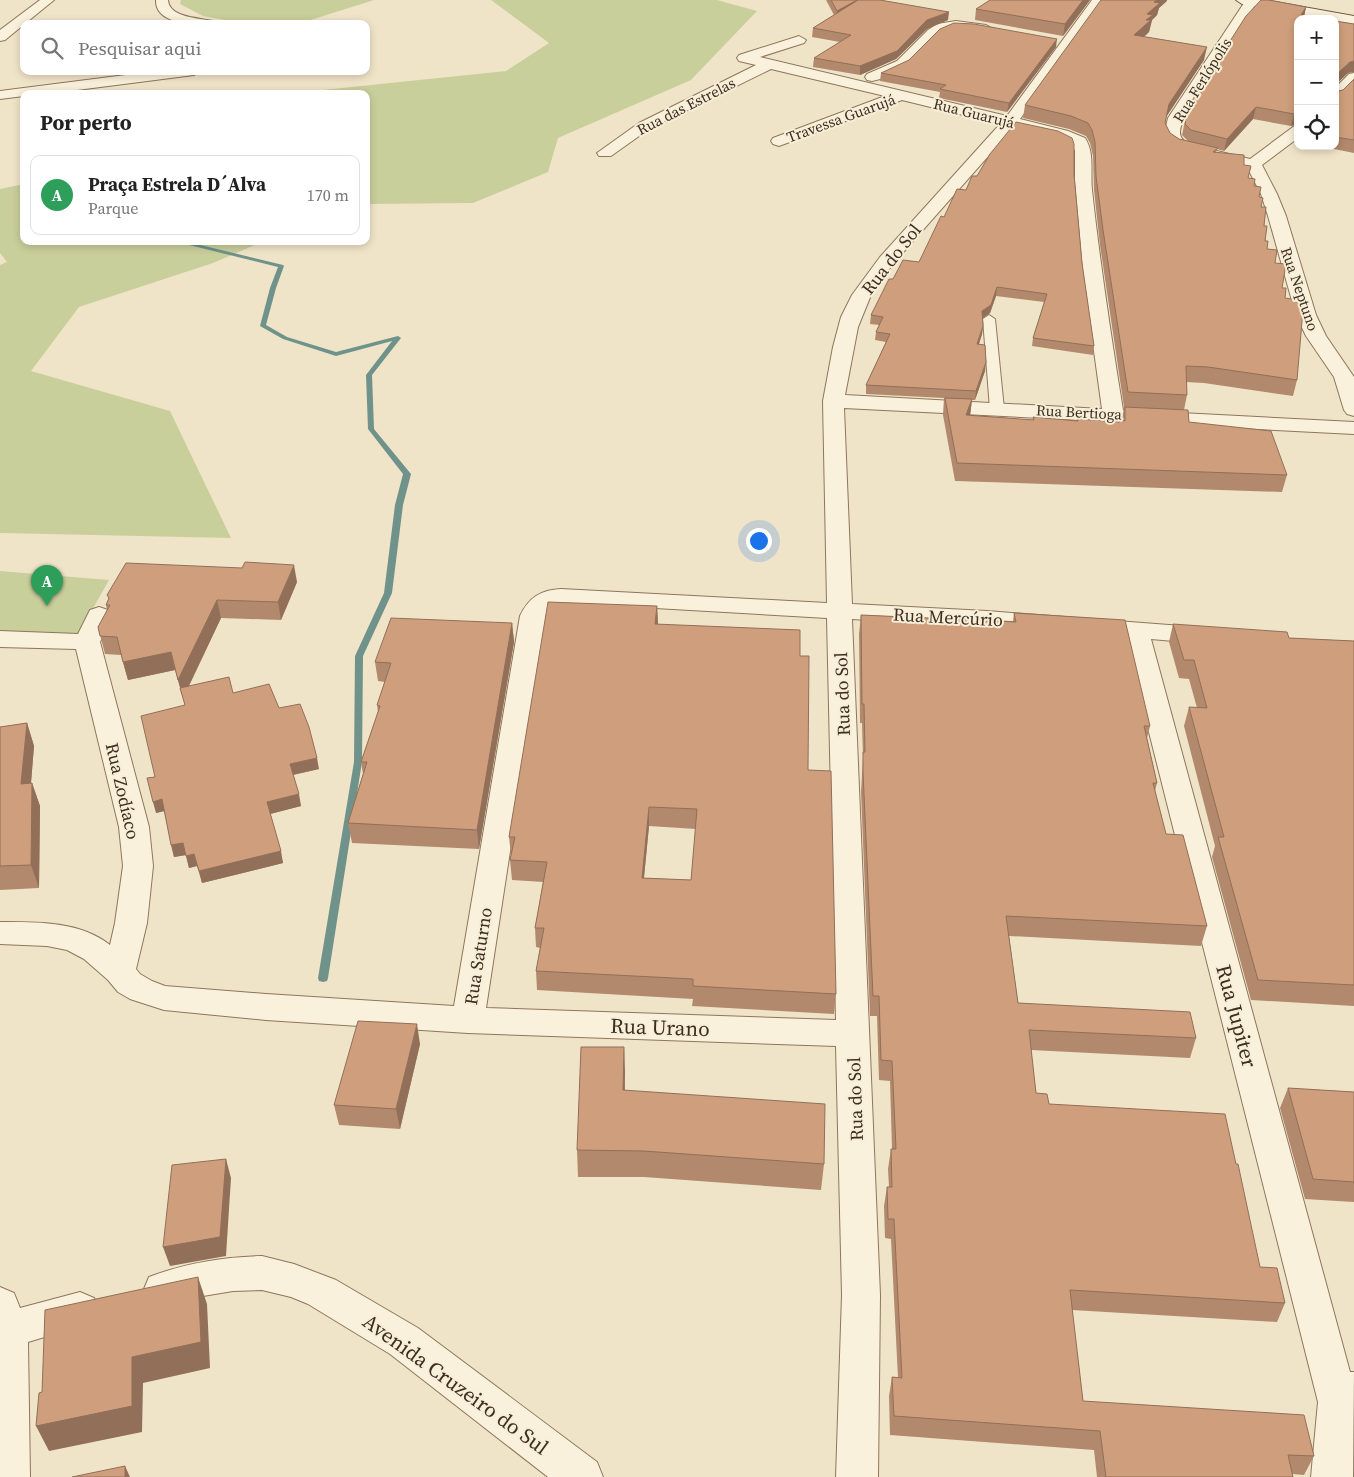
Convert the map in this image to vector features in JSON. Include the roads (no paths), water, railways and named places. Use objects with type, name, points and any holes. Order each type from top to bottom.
[{"type":"street","points":[[22,20],[48,0]]},
{"type":"street","points":[[162,0],[162,5],[171,20]]},
{"type":"street","name":"Rua do Sol","points":[[856,1477],[861,1295],[833,401],[850,318],[857,304],[886,261],[1010,122],[1058,42],[1099,0]]},
{"type":"street","points":[[1247,1],[1354,20]]},
{"type":"street","name":"Rua Ferlópolis","points":[[1247,1],[1176,118],[1171,131],[1171,138],[1183,148],[1253,164]]},
{"type":"street","points":[[0,37],[20,22]]},
{"type":"street","points":[[857,84],[902,64],[933,33],[942,27],[964,25],[999,31]]},
{"type":"street","name":"Rua Guarujá","points":[[799,40],[744,58],[902,95],[1074,138],[1079,141],[1083,151],[1083,182],[1092,271],[1113,414]]},
{"type":"street","name":"Rua das Estrelas","points":[[605,153],[644,126],[769,64]]},
{"type":"street","points":[[86,85],[99,75]]},
{"type":"street","points":[[38,90],[163,75]]},
{"type":"street","points":[[1339,93],[1354,76]]},
{"type":"street","points":[[0,94],[20,92]]},
{"type":"street","name":"Travessa Guarujá","points":[[779,141],[902,95]]},
{"type":"street","points":[[1253,164],[1294,133]]},
{"type":"street","name":"Rua Neptuno","points":[[1253,164],[1269,194],[1277,216],[1306,315],[1316,336],[1349,379],[1354,410]]},
{"type":"street","name":"Rua Bertioga","points":[[833,401],[1113,414],[1354,428]]},
{"type":"street","name":"Rua Mercúrio","points":[[543,600],[557,596],[575,596],[766,608],[840,610],[1231,638]]},
{"type":"street","name":"Rua Saturno","points":[[0,933],[47,934],[76,941],[95,951],[119,971],[129,983],[141,990],[164,998],[266,1007],[468,1020],[533,616],[538,604],[543,600]]},
{"type":"street","points":[[0,639],[87,642],[99,615]]},
{"type":"street","name":"Rua Jupiter","points":[[1136,630],[1346,1395]]},
{"type":"street","name":"Rua Zodíaco","points":[[87,642],[134,827],[138,866],[131,922],[119,971]]},
{"type":"street","name":"Rua Urano","points":[[468,1020],[852,1034]]},
{"type":"street","name":"Avenida Cruzeiro do Sul","points":[[4,1317],[121,1300],[197,1280],[233,1274],[262,1273],[294,1281],[322,1292],[404,1341],[582,1477]]},
{"type":"street","points":[[4,1317],[10,1477]]},
{"type":"street","points":[[1332,1477],[1346,1395]]},
{"type":"lane","points":[[990,319],[997,408]]},
{"type":"waterway","points":[[193,245],[281,266],[263,326],[285,338],[336,354],[398,338],[369,375],[371,429],[407,474],[399,505],[388,593],[359,656],[358,762],[323,978]]},
{"type":"place","name":"Praça Estrela D´Alva","points":[[47,606]]}]
